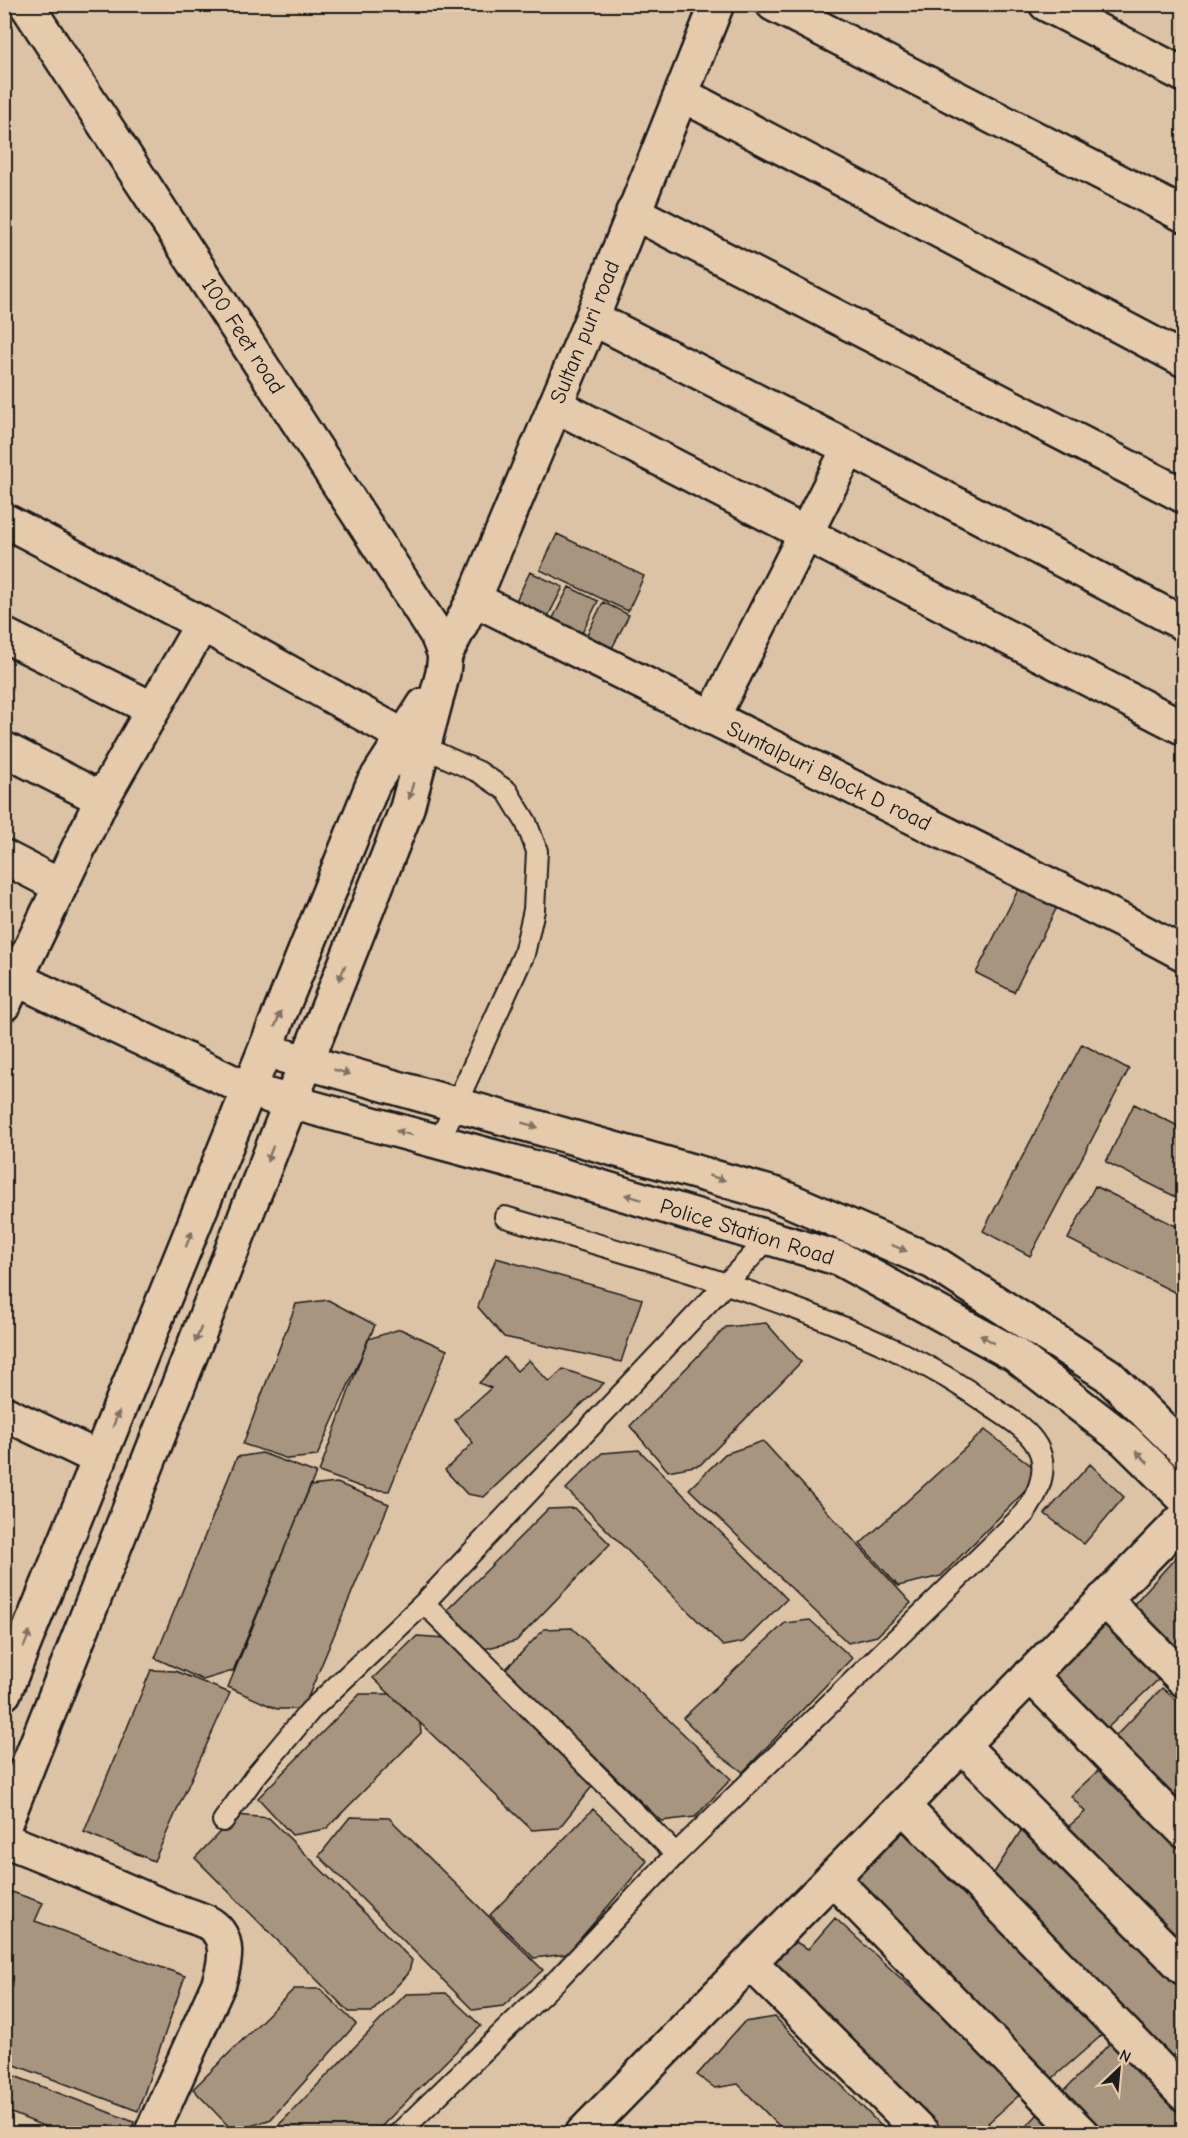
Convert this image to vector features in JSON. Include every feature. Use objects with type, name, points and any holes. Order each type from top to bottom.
[{"type":"street","name":"100 Feet road","points":[[26,4],[430,625],[444,664]]},
{"type":"street","name":"Sultan puri road","points":[[413,742],[592,318],[717,4]]},
{"type":"street","points":[[773,4],[1184,215]]},
{"type":"street","points":[[1046,4],[1184,75]]},
{"type":"street","points":[[681,94],[1184,360]]},
{"type":"street","points":[[633,212],[1184,496]]},
{"type":"street","points":[[592,318],[849,448],[1184,624]]},
{"type":"street","points":[[555,405],[1184,728]]},
{"type":"street","points":[[712,718],[849,448]]},
{"type":"street","points":[[4,520],[202,624],[413,742]]},
{"type":"street","name":"Suntalpuri Block D road","points":[[474,599],[1184,954]]},
{"type":"street","points":[[8,985],[102,799],[202,624]]},
{"type":"street","points":[[4,635],[153,709]]},
{"type":"street","points":[[4,1693],[373,784],[413,742]]},
{"type":"street","points":[[4,1826],[407,808],[413,742]]},
{"type":"street","points":[[4,749],[102,799]]},
{"type":"street","points":[[4,857],[60,886]]},
{"type":"street","name":"Police Station Road","points":[[8,985],[249,1090],[554,1173],[840,1259],[1014,1354],[1125,1440],[1184,1498]]},
{"type":"street","name":"Police Station Road","points":[[265,1051],[777,1195],[933,1262],[1108,1375],[1184,1450]]},
{"type":"street","points":[[4,1413],[100,1459]]},
{"type":"street","points":[[582,2133],[1184,1518]]},
{"type":"street","points":[[1104,1599],[1184,1680]]},
{"type":"street","points":[[1030,1675],[1184,1831]]},
{"type":"street","points":[[962,1745],[1184,1968]]},
{"type":"street","points":[[903,1806],[1184,2094]]},
{"type":"street","points":[[4,1840],[210,1924],[223,1942],[225,1947],[224,1968],[219,1983],[151,2133]]},
{"type":"street","points":[[832,1878],[1082,2133]]},
{"type":"street","points":[[750,1962],[923,2133]]},
{"type":"lane","points":[[413,742],[479,771],[507,791],[526,822],[537,850],[534,910],[524,954],[439,1142]]},
{"type":"lane","points":[[398,2133],[559,1978],[676,1854],[1024,1513],[1036,1497],[1042,1471],[1042,1459],[1037,1445],[1020,1427],[962,1385],[912,1357],[836,1323],[726,1283],[505,1217]]},
{"type":"lane","points":[[223,1821],[254,1778],[310,1711],[424,1603],[769,1238]]},
{"type":"lane","points":[[424,1603],[676,1854]]},
{"type":"building","points":[[557,534],[644,576],[628,611],[540,570]]},
{"type":"building","points":[[530,572],[563,587],[543,626],[511,611]]},
{"type":"building","points":[[569,587],[598,601],[577,643],[548,628]]},
{"type":"building","points":[[603,602],[629,615],[607,658],[582,645]]},
{"type":"building","points":[[1020,886],[1058,905],[1014,992],[976,973]]},
{"type":"building","points":[[1082,1044],[1129,1069],[1030,1256],[983,1231]]},
{"type":"building","points":[[1134,1104],[1184,1129],[1184,1201],[1106,1162]]},
{"type":"building","points":[[1095,1186],[1184,1230],[1184,1297],[1068,1239]]},
{"type":"building","points":[[496,1258],[642,1299],[621,1362],[504,1337],[478,1307]]},
{"type":"building","points":[[328,1300],[375,1325],[317,1456],[288,1459],[243,1444],[296,1304]]},
{"type":"building","points":[[766,1323],[801,1362],[700,1465],[668,1471],[630,1426],[726,1327]]},
{"type":"building","points":[[400,1329],[447,1350],[389,1491],[367,1489],[319,1472],[368,1339]]},
{"type":"building","points":[[504,1357],[517,1371],[529,1360],[549,1382],[563,1369],[604,1383],[484,1497],[467,1494],[445,1470],[473,1443],[455,1420],[491,1388],[479,1383]]},
{"type":"building","points":[[985,1430],[1042,1474],[941,1576],[898,1586],[860,1544]]},
{"type":"building","points":[[763,1441],[911,1603],[877,1636],[848,1643],[689,1489],[725,1454]]},
{"type":"building","points":[[639,1450],[787,1599],[743,1642],[723,1646],[566,1489],[602,1453]]},
{"type":"building","points":[[262,1453],[316,1473],[233,1671],[203,1680],[155,1658],[237,1457]]},
{"type":"building","points":[[1090,1464],[1124,1497],[1084,1544],[1045,1514]]},
{"type":"building","points":[[337,1483],[389,1504],[303,1709],[277,1709],[228,1687],[310,1486]]},
{"type":"building","points":[[574,1508],[610,1544],[516,1641],[484,1649],[445,1612],[548,1509]]},
{"type":"building","points":[[1177,1556],[1184,1562],[1184,1673],[1125,1614]]},
{"type":"building","points":[[810,1620],[852,1658],[743,1772],[721,1756],[683,1718],[785,1623]]},
{"type":"building","points":[[1109,1622],[1163,1675],[1099,1736],[1045,1682]]},
{"type":"building","points":[[572,1628],[731,1779],[695,1817],[661,1821],[505,1670],[544,1629]]},
{"type":"building","points":[[417,1636],[446,1638],[594,1784],[559,1828],[532,1830],[373,1678]]},
{"type":"building","points":[[151,1670],[175,1671],[230,1693],[154,1861],[84,1832]]},
{"type":"building","points":[[1162,1688],[1184,1707],[1184,1819],[1108,1744]]},
{"type":"building","points":[[360,1694],[390,1694],[420,1723],[421,1733],[326,1829],[292,1835],[258,1798]]},
{"type":"building","points":[[1104,1765],[1184,1843],[1184,1944],[1068,1827],[1085,1812],[1071,1796]]},
{"type":"building","points":[[593,1809],[647,1861],[567,1954],[534,1958],[490,1915]]},
{"type":"building","points":[[236,1815],[269,1818],[412,1960],[408,1974],[372,2012],[349,2012],[195,1858]]},
{"type":"building","points":[[350,1817],[389,1818],[543,1970],[503,2006],[473,2010],[319,1856]]},
{"type":"building","points":[[1022,1829],[1184,1978],[1184,2042],[1163,2068],[987,1884]]},
{"type":"building","points":[[903,1832],[1102,2035],[1046,2084],[850,1883]]},
{"type":"building","points":[[12,1892],[43,1903],[35,1921],[185,1976],[138,2111],[4,2061],[4,1911]]},
{"type":"building","points":[[835,1918],[1024,2091],[988,2123],[999,2134],[930,2134],[762,1966],[787,1937],[808,1949]]},
{"type":"building","points":[[294,1989],[320,1989],[356,2024],[271,2119],[234,2132],[193,2089]]},
{"type":"building","points":[[446,1993],[481,2026],[374,2134],[270,2134],[406,1994]]},
{"type":"building","points":[[775,2017],[889,2134],[787,2134],[738,2084],[715,2088],[697,2075],[744,2022]]},
{"type":"building","points":[[1112,2041],[1184,2106],[1184,2134],[1091,2134],[1056,2099]]},
{"type":"building","points":[[4,2072],[134,2122],[130,2134],[63,2134],[4,2110]]},
{"type":"building","points":[[1038,2114],[1059,2134],[1019,2134]]}]
